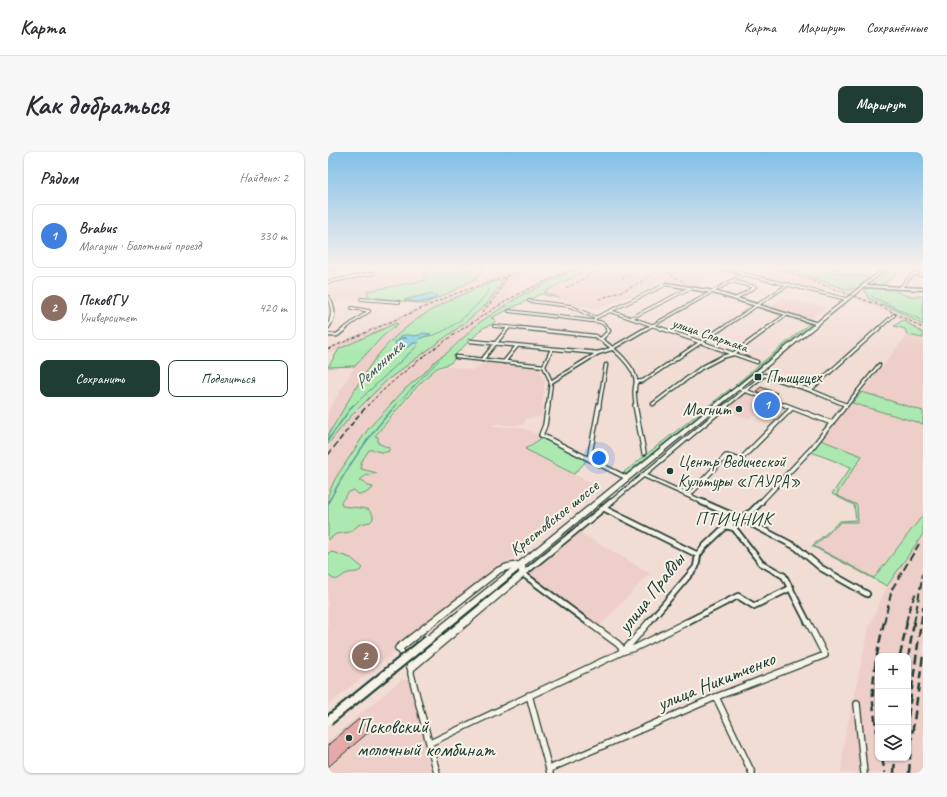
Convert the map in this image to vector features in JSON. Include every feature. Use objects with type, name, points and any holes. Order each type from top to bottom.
[{"type":"main road","points":[[328,297],[331,303],[333,317],[328,327]]},
{"type":"main road","name":"Крестовское шоссе","points":[[328,721],[849,297]]},
{"type":"main road","points":[[399,648],[499,570],[507,566],[521,564],[523,574],[411,667]]},
{"type":"street","points":[[509,311],[595,319],[640,297]]},
{"type":"street","points":[[631,318],[672,297]]},
{"type":"street","points":[[551,382],[598,353],[611,349],[704,297]]},
{"type":"street","points":[[729,297],[816,323]]},
{"type":"street","points":[[636,382],[643,381],[770,297]]},
{"type":"street","points":[[838,297],[846,299]]},
{"type":"street","points":[[361,299],[399,302]]},
{"type":"street","points":[[528,300],[570,306],[595,319],[604,324],[609,332],[601,339]]},
{"type":"street","points":[[328,335],[337,335],[369,311],[352,308]]},
{"type":"street","name":"улица Спартака","points":[[610,311],[758,362]]},
{"type":"street","points":[[653,404],[702,366],[733,354],[786,315]]},
{"type":"street","points":[[810,390],[894,315]]},
{"type":"street","points":[[494,326],[595,336],[601,339],[631,368],[635,375],[636,382],[634,386],[634,404],[644,453]]},
{"type":"street","points":[[482,360],[508,328]]},
{"type":"street","points":[[470,341],[598,353]]},
{"type":"street","points":[[504,362],[517,346]]},
{"type":"street","points":[[552,349],[544,366],[551,382],[546,425],[541,435],[627,478]]},
{"type":"street","points":[[456,357],[544,366]]},
{"type":"street","points":[[589,459],[606,365]]},
{"type":"street","name":"улица Правды","points":[[430,743],[624,651],[696,567],[698,555],[726,526],[751,512],[832,423],[879,365]]},
{"type":"street","points":[[726,526],[734,528],[761,563],[784,576],[790,588],[754,606],[751,606],[738,596],[635,648],[624,651],[618,644],[523,574],[764,375],[810,390],[846,405]]},
{"type":"street","points":[[738,388],[832,423]]},
{"type":"street","points":[[689,495],[726,456],[740,460],[792,408]]},
{"type":"street","points":[[643,475],[689,495],[796,546],[821,568],[867,594]]},
{"type":"street","points":[[603,508],[698,555]]},
{"type":"street","name":"улица Никитченко","points":[[550,771],[716,697],[825,655],[790,588]]},
{"type":"street","points":[[399,648],[411,667],[411,674],[415,684],[437,773]]},
{"type":"street","points":[[529,695],[550,771]]},
{"type":"street","points":[[716,697],[752,773]]},
{"type":"street","points":[[858,704],[864,773]]},
{"type":"shaded area","points":[[332,297],[368,297],[368,297],[335,302]]},
{"type":"shaded area","points":[[440,297],[519,297],[485,318],[406,388],[368,429],[336,478],[328,495],[328,444],[350,417],[387,380],[462,325],[486,305],[452,300],[432,309],[401,331],[358,385],[328,435],[328,411],[355,366],[383,336],[398,324],[396,323],[336,351],[328,353],[328,348]]},
{"type":"shaded area","points":[[554,297],[626,297],[597,309],[584,306],[580,307]]},
{"type":"shaded area","points":[[852,297],[864,297],[896,310],[923,325],[923,333],[894,315]]},
{"type":"shaded area","points":[[783,298],[826,307],[809,320],[767,309]]},
{"type":"shaded area","points":[[907,335],[923,338],[923,411],[862,392]]},
{"type":"shaded area","points":[[486,363],[539,369],[545,382],[541,417],[526,419],[523,425],[502,425],[499,423],[493,425],[493,427],[520,427],[543,437],[525,449],[601,488],[328,705],[328,515],[375,436],[434,370],[448,366],[472,370]]},
{"type":"shaded area","points":[[746,392],[773,402],[763,413],[758,412],[749,419],[724,410]]},
{"type":"shaded area","points":[[852,403],[923,424],[923,515],[874,578],[813,546],[841,522],[858,522],[857,505],[836,495],[862,456],[821,440]]},
{"type":"shaded area","points":[[579,532],[650,573],[600,626],[529,575]]},
{"type":"shaded area","points":[[923,534],[923,773],[841,773],[844,741],[869,627],[887,586]]},
{"type":"shaded area","points":[[402,679],[410,681],[431,773],[328,773],[328,741]]},
{"type":"green space","points":[[369,297],[416,297],[404,300],[412,302],[426,302],[436,297],[440,297],[425,304]]},
{"type":"green space","points":[[457,297],[492,297],[486,305],[462,325],[387,380],[350,417],[328,444],[328,435],[358,384],[378,355],[409,325]],"holes":[[[411,335],[428,336],[422,337],[418,341],[401,350],[400,349],[404,346],[395,346],[399,341],[398,339],[409,338],[405,337]]]},
{"type":"green space","points":[[535,297],[491,318],[496,320],[493,324],[483,328],[456,354],[450,363],[436,369],[425,378],[375,436],[378,437],[378,443],[389,448],[389,451],[381,452],[369,450],[361,462],[361,469],[377,473],[365,476],[359,481],[364,481],[368,486],[373,487],[372,489],[364,494],[358,494],[354,490],[349,492],[341,502],[342,506],[368,509],[373,515],[373,519],[370,522],[360,524],[350,532],[336,534],[328,540],[328,495],[335,479],[368,429],[406,388],[423,374],[436,360],[447,353],[480,322],[517,298]]},
{"type":"green space","points":[[923,297],[923,325],[896,310],[868,298]]},
{"type":"green space","points":[[903,320],[923,333],[923,338],[907,335],[905,329],[894,326]]},
{"type":"green space","points":[[396,323],[398,324],[383,336],[355,366],[328,367],[339,349]]},
{"type":"green space","points":[[809,324],[811,325],[737,385],[735,385]]},
{"type":"green space","points":[[730,389],[731,390],[626,474],[624,472]]},
{"type":"green space","points":[[862,392],[923,411],[923,424],[852,403]]},
{"type":"green space","points":[[545,436],[589,458],[574,474],[525,449]]},
{"type":"green space","points":[[821,440],[862,456],[836,495],[857,505],[858,522],[841,522],[814,546],[874,578],[923,515],[923,534],[887,586],[812,546],[840,521],[856,520],[854,505],[832,494],[851,467],[811,452]]},
{"type":"green space","points":[[332,552],[351,558],[363,568],[358,572],[348,573],[339,579],[333,579],[328,575],[328,553]]},
{"type":"water","points":[[416,297],[437,297],[422,302],[404,300]]},
{"type":"water","points":[[422,333],[431,334],[419,339],[418,343],[413,343],[412,345],[401,350],[400,349],[404,346],[395,347],[396,344],[394,342],[399,341],[398,339],[407,338],[400,337],[402,335],[412,336],[420,335]]},
{"type":"building","points":[[761,387],[777,393],[773,397],[756,391]]},
{"type":"building","name":"Псковский молочный комбинат","points":[[359,719],[370,731],[328,767],[328,745]]},
{"type":"waterway","points":[[429,336],[446,330],[455,324],[471,311],[483,297]]},
{"type":"waterway","points":[[873,297],[923,321]]},
{"type":"waterway","name":"Ремонтка","points":[[353,406],[416,347],[418,343]]},
{"type":"waterway","points":[[395,406],[439,360]]},
{"type":"waterway","name":"Ремонтка","points":[[328,440],[353,405]]},
{"type":"waterway","points":[[329,502],[328,503],[359,452],[396,405]]},
{"type":"railway","points":[[328,349],[448,297]]},
{"type":"railway","points":[[482,312],[495,297]]},
{"type":"railway","points":[[368,405],[397,378],[430,352],[465,327],[514,297]]},
{"type":"railway","points":[[599,299],[605,297]]},
{"type":"railway","points":[[856,297],[881,306],[923,328]]},
{"type":"railway","points":[[328,455],[368,405]]},
{"type":"railway","points":[[884,623],[892,589],[919,544]]},
{"type":"railway","points":[[914,623],[923,573]]},
{"type":"railway","points":[[906,623],[916,592]]},
{"type":"railway","points":[[921,623],[923,606]]},
{"type":"railway","points":[[876,725],[873,703],[873,682],[884,622]]},
{"type":"railway","points":[[901,653],[907,622]]},
{"type":"railway","points":[[909,653],[914,622]]},
{"type":"railway","points":[[911,695],[921,622]]},
{"type":"railway","points":[[909,773],[911,743],[923,655]]},
{"type":"railway","points":[[883,761],[885,773]]},
{"type":"railway","points":[[894,773],[895,761]]},
{"type":"place","name":"Птицецех","points":[[758,377]]},
{"type":"place","name":"Brabus","points":[[767,405]]},
{"type":"place","name":"Магнит","points":[[739,409]]},
{"type":"place","name":"Центр Ведической Культуры «ГАУРА»","points":[[670,471]]},
{"type":"place","name":"ПсковГУ","points":[[365,656]]},
{"type":"place","name":"Псковский молочный комбинат","points":[[349,738]]},
{"type":"district","name":"ПТИЧНИК","points":[[734,519]]}]
